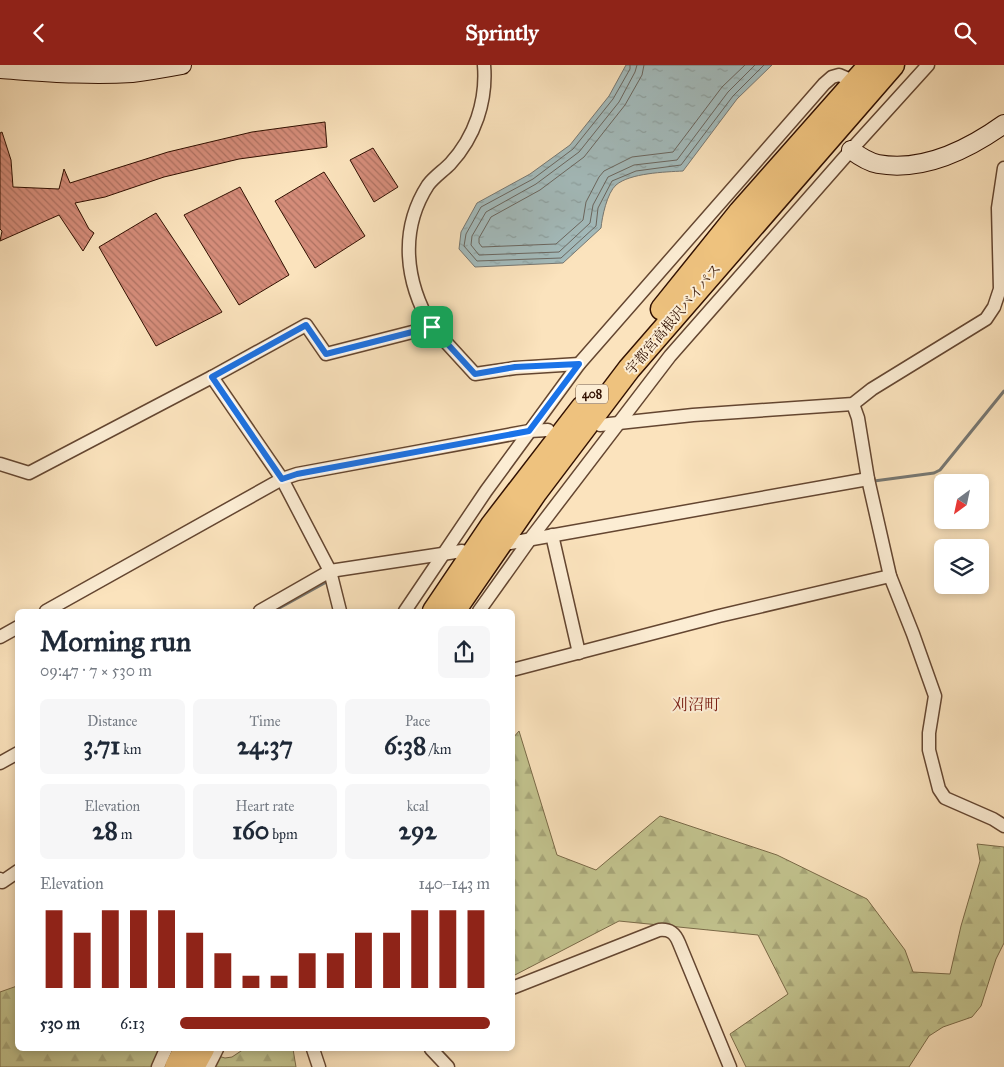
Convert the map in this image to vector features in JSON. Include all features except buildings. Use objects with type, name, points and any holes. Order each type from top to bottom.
[{"type":"highway","name":"宇都宮高根沢バイパス","points":[[435,609],[492,525],[543,456],[763,186],[870,65]]},
{"type":"highway","name":"宇都宮高根沢バイパス","points":[[455,609],[536,493],[624,377],[893,65]]},
{"type":"highway","name":"408","points":[[719,265],[843,139],[910,65]]},
{"type":"highway","name":"408","points":[[763,186],[851,71]]},
{"type":"highway","points":[[176,1067],[184,1051]]},
{"type":"highway","points":[[193,1067],[202,1051]]},
{"type":"street","points":[[0,69],[38,68],[68,73],[132,73],[182,65]]},
{"type":"street","points":[[484,65],[485,81],[481,109],[470,137],[451,162],[429,183],[416,208],[410,235],[408,259],[413,286],[432,327],[475,374],[515,367],[579,364]]},
{"type":"street","points":[[480,609],[531,539],[670,356],[851,149],[928,65]]},
{"type":"street","points":[[406,609],[529,431],[579,364],[824,84],[832,77],[851,71]]},
{"type":"street","points":[[851,149],[862,158],[877,164],[912,164],[930,161],[961,151],[981,141],[1004,125]]},
{"type":"street","points":[[600,425],[693,415],[853,404],[872,389],[986,319],[994,307],[1000,289],[998,208],[1004,168]]},
{"type":"street","points":[[0,464],[29,473],[212,377],[306,325],[326,354],[432,327]]},
{"type":"street","points":[[212,377],[282,479],[330,571],[340,609]]},
{"type":"street","points":[[853,404],[858,418],[868,479],[890,576],[936,696],[929,733],[929,750],[939,789],[945,798],[993,819],[1004,827]]},
{"type":"street","points":[[50,609],[282,479],[297,474],[529,431],[548,430]]},
{"type":"street","points":[[510,543],[868,479]]},
{"type":"street","points":[[552,535],[579,653]]},
{"type":"street","points":[[264,609],[330,571],[462,551]]},
{"type":"street","points":[[515,669],[720,616],[890,576]]},
{"type":"street","points":[[0,637],[15,629]]},
{"type":"street","points":[[0,763],[15,755]]},
{"type":"street","points":[[0,879],[2,881],[15,873]]},
{"type":"street","points":[[515,987],[659,930],[666,929],[676,937],[730,1067]]},
{"type":"street","points":[[158,1067],[165,1051]]},
{"type":"street","points":[[208,1067],[216,1051]]},
{"type":"street","points":[[314,1051],[319,1067]]},
{"type":"street","points":[[433,1051],[448,1067]]},
{"type":"green space","points":[[519,731],[557,855],[596,870],[660,816],[777,855],[867,899],[905,950],[913,972],[950,974],[961,926],[980,861],[977,844],[1004,847],[1004,943],[996,959],[981,1006],[972,1017],[943,1027],[929,1036],[909,1067],[746,1067],[730,1034],[788,994],[758,935],[619,921],[515,975],[515,736]]},
{"type":"green space","points":[[15,987],[15,1051],[200,1051],[225,1058],[232,1057],[241,1051],[293,1051],[296,1067],[0,1067],[0,992]]},
{"type":"water","points":[[626,65],[772,65],[737,99],[683,171],[639,176],[622,181],[616,185],[608,199],[601,228],[563,263],[475,267],[459,249],[461,232],[477,203],[530,174],[570,145],[609,96]]},
{"type":"waterway","points":[[874,481],[934,473],[940,470],[1004,391]]},
{"type":"waterway","points":[[278,609],[330,580]]},
{"type":"district","name":"刈沼町","points":[[696,704]]},
{"type":"route","points":[[306,325],[326,354],[432,327],[475,374],[515,367],[579,364],[529,431],[297,474],[282,479],[212,377],[306,325]]}]
